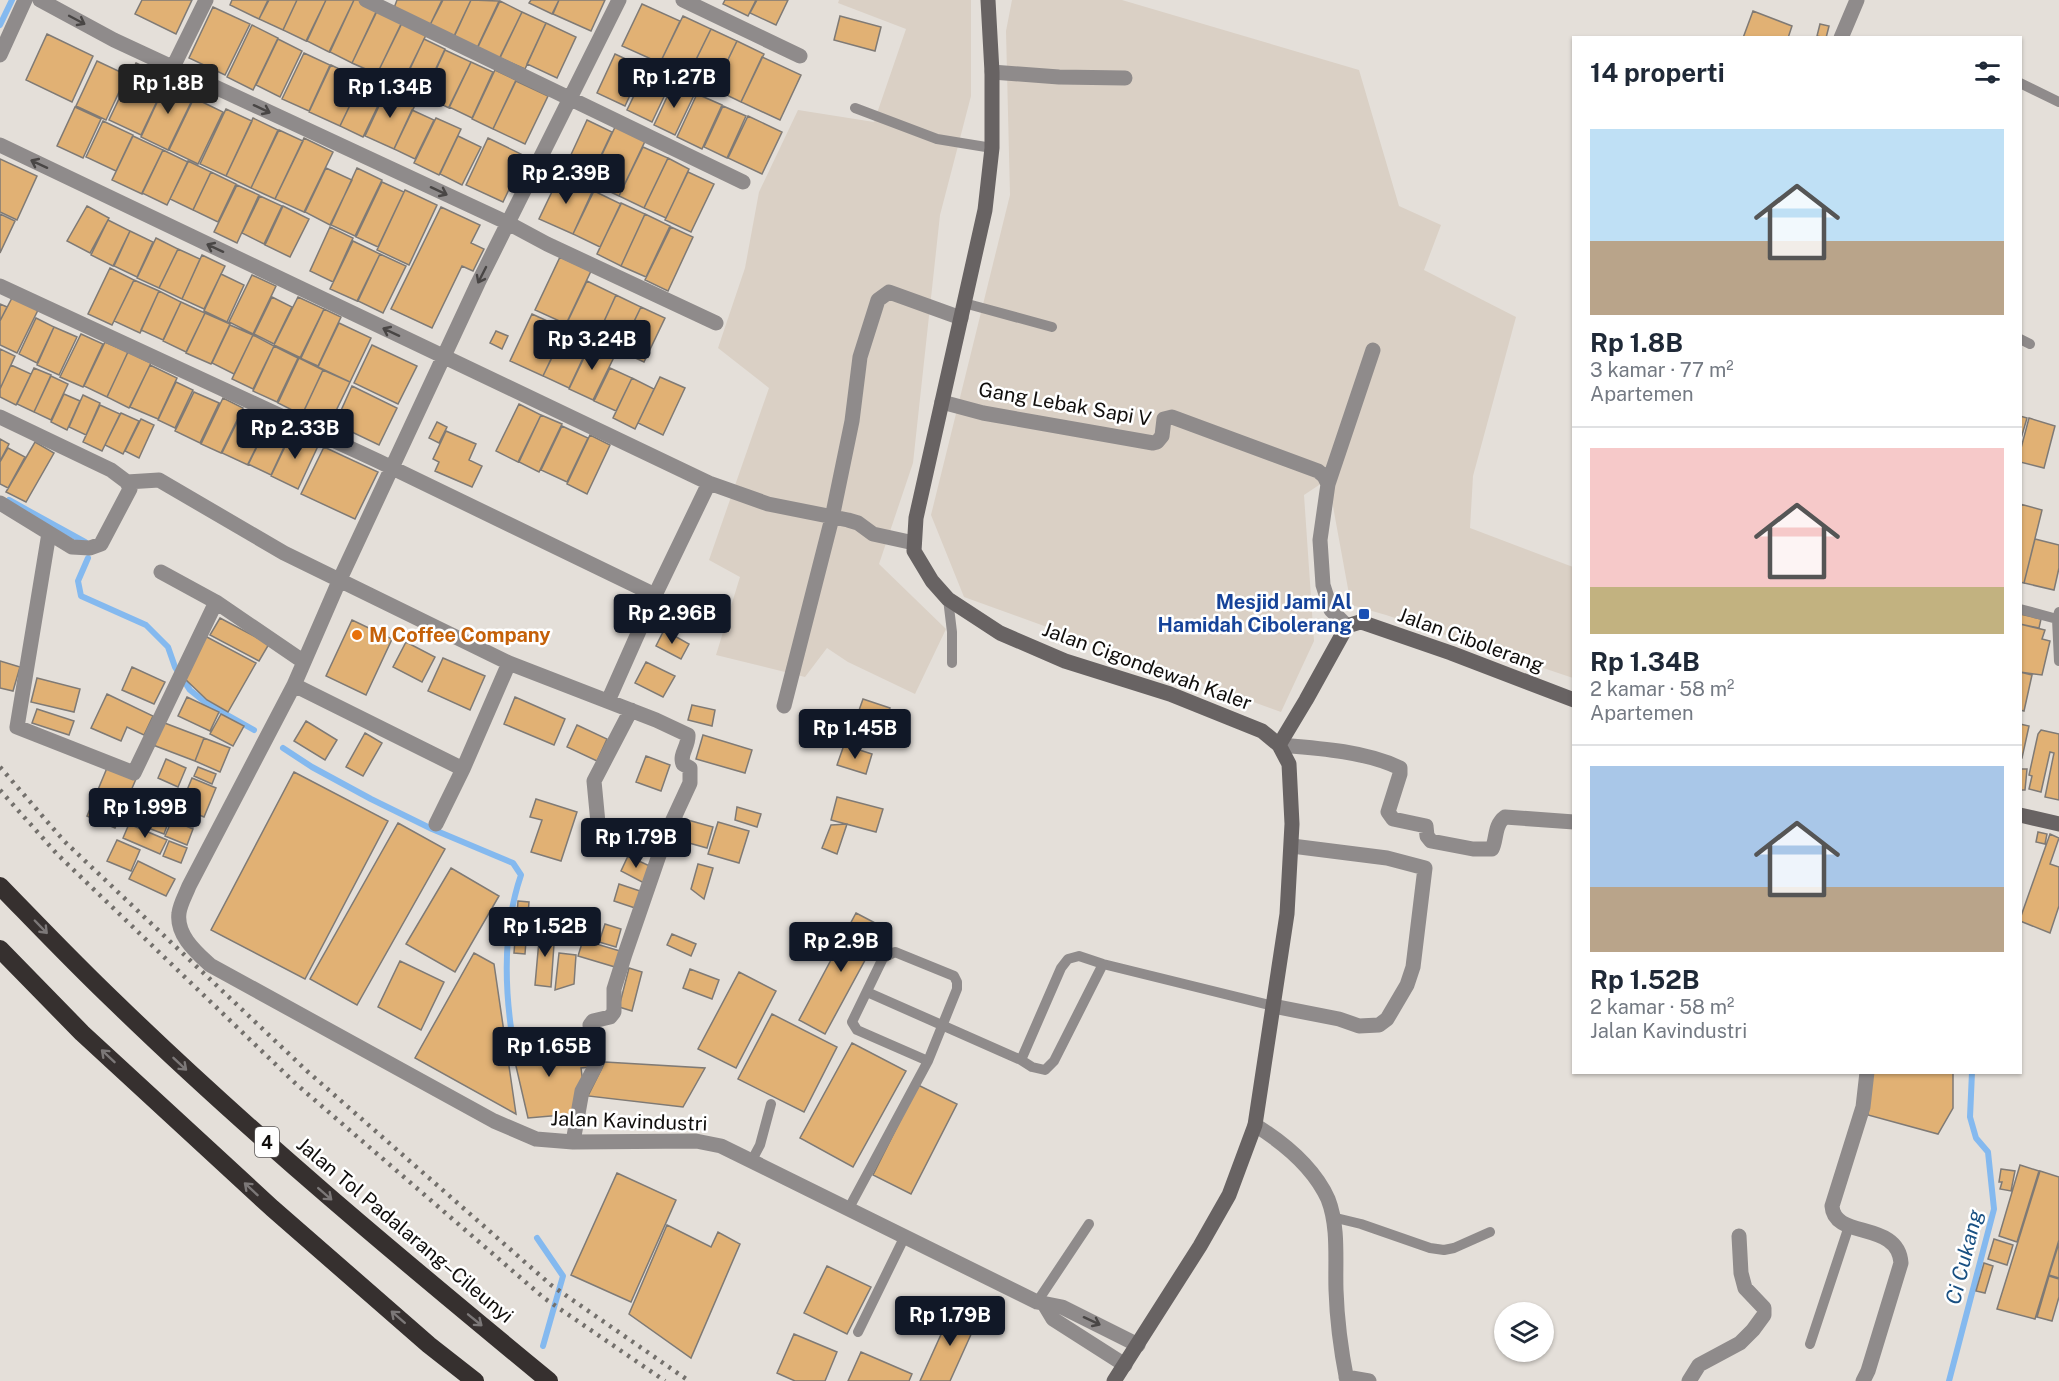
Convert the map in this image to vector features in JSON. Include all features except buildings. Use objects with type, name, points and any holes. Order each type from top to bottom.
[{"type":"highway","name":"Jalan Tol Padalarang–Cileunyi","points":[[0,886],[114,1002],[222,1103],[395,1255],[549,1381]]},
{"type":"highway","name":"4","points":[[0,949],[82,1033],[272,1208],[429,1345],[475,1381]]},
{"type":"main road","name":"Jalan Cigondewah Kaler","points":[[988,0],[992,72],[992,148],[985,210],[916,518],[914,551],[932,580],[948,599],[1000,633],[1065,661],[1170,694],[1238,720],[1262,731],[1279,745]]},
{"type":"main road","name":"Jalan Cibolerang","points":[[1347,626],[1364,623],[1572,699]]},
{"type":"main road","points":[[1114,1381],[1200,1246],[1229,1195],[1255,1125],[1287,914],[1292,846],[1289,764],[1279,745],[1347,626]]},
{"type":"main road","points":[[2022,815],[2059,824]]},
{"type":"street","points":[[0,55],[26,0]]},
{"type":"street","points":[[39,0],[114,40],[508,223],[716,323]]},
{"type":"street","points":[[173,67],[206,0]]},
{"type":"street","points":[[463,769],[294,685],[340,579],[444,357],[619,0]]},
{"type":"street","points":[[683,0],[800,56]]},
{"type":"street","points":[[1841,36],[1857,0]]},
{"type":"street","points":[[371,1],[743,182]]},
{"type":"street","points":[[992,72],[1059,77],[1125,78]]},
{"type":"street","points":[[0,145],[709,483],[768,504],[858,523],[873,534],[914,543]]},
{"type":"street","points":[[0,286],[393,468],[655,595]]},
{"type":"street","points":[[784,706],[832,518],[852,421],[860,357],[878,300],[889,292],[963,311]]},
{"type":"street","points":[[1347,626],[1331,610],[1323,585],[1320,550],[1328,484],[1373,350]]},
{"type":"street","name":"Gang Lebak Sapi V","points":[[942,402],[984,413],[1153,443],[1162,436],[1165,417],[1172,417],[1318,471],[1328,484]]},
{"type":"street","points":[[0,417],[111,470],[130,487],[129,493],[101,544],[96,547],[72,547],[0,503]]},
{"type":"street","points":[[127,482],[159,480],[284,553],[509,663],[631,710],[688,735],[688,744],[681,757],[682,764],[690,768],[690,783],[666,835],[628,943],[614,988],[613,1014],[610,1017],[595,1020],[590,1025],[595,1066],[582,1090],[573,1142]]},
{"type":"street","points":[[608,701],[655,595],[709,483]]},
{"type":"street","points":[[49,533],[17,727],[134,773],[216,602]]},
{"type":"street","points":[[161,572],[216,602],[304,662]]},
{"type":"street","points":[[436,824],[463,769],[509,663]]},
{"type":"street","name":"Jalan Kavindustri","points":[[294,685],[189,886],[179,914],[183,934],[193,950],[210,964],[494,1120],[536,1139],[573,1142],[696,1141],[722,1146],[849,1208],[904,1238],[1041,1303],[1062,1307],[1138,1345]]},
{"type":"street","points":[[596,847],[598,823],[594,781],[631,710]]},
{"type":"street","points":[[1279,745],[1354,754],[1400,768],[1388,812],[1389,816],[1393,819],[1426,826],[1427,836],[1431,841],[1473,849],[1492,849],[1501,819],[1505,817],[1572,822]]},
{"type":"street","points":[[1273,1006],[1339,1019],[1359,1026],[1379,1025],[1387,1018],[1407,985],[1413,967],[1425,868],[1431,841]]},
{"type":"street","points":[[1292,846],[1387,858],[1425,868]]},
{"type":"street","points":[[1863,1381],[1900,1268],[1900,1258],[1890,1239],[1849,1226],[1834,1215],[1832,1206],[1863,1107],[1867,1074]]},
{"type":"street","points":[[1255,1125],[1276,1138],[1310,1171],[1328,1200],[1332,1217],[1341,1346],[1347,1379],[1370,1381]]},
{"type":"street","points":[[1689,1381],[1699,1365],[1740,1343],[1754,1330],[1764,1315],[1764,1308],[1744,1288],[1739,1236]]},
{"type":"street","name":"Jalan Kavindustri","points":[[1041,1303],[1053,1319],[1125,1365]]},
{"type":"lane","points":[[2022,84],[2059,102]]},
{"type":"lane","points":[[855,108],[936,139],[992,148]]},
{"type":"lane","points":[[963,311],[1052,327]]},
{"type":"lane","points":[[948,599],[952,632],[952,663]]},
{"type":"lane","points":[[2022,609],[2058,616],[2059,661]]},
{"type":"lane","points":[[849,1208],[928,1061],[957,988],[954,976],[895,952],[884,957],[852,1022],[857,1030],[928,1061]]},
{"type":"lane","points":[[1021,1060],[1061,968],[1068,959],[1079,956],[1273,1006]]},
{"type":"lane","points":[[867,992],[1021,1060],[1032,1067],[1045,1070],[1054,1061],[1103,964]]},
{"type":"lane","points":[[752,1160],[759,1145],[771,1104]]},
{"type":"lane","points":[[1332,1217],[1361,1224],[1430,1248],[1444,1250],[1490,1232]]},
{"type":"lane","points":[[1041,1303],[1089,1224]]},
{"type":"lane","points":[[1810,1344],[1849,1226]]},
{"type":"lane","points":[[858,1332],[904,1238]]},
{"type":"shaded area","points":[[839,0],[971,0],[971,96],[940,215],[913,463],[879,564],[946,629],[915,694],[848,662],[827,648],[805,677],[716,655],[740,577],[709,560],[769,388],[718,348],[745,268],[759,192],[798,110],[874,122],[906,29],[838,3]]},
{"type":"shaded area","points":[[1012,0],[1122,0],[1359,70],[1399,206],[1441,225],[1424,270],[1516,317],[1473,476],[1470,528],[1572,567],[1572,678],[1351,605],[1328,479],[1304,495],[1314,641],[1281,712],[964,597],[931,515],[1010,195],[1006,31]]},
{"type":"waterway","points":[[0,25],[12,0]]},
{"type":"waterway","points":[[9,500],[85,542]]},
{"type":"waterway","points":[[88,558],[78,581],[81,596],[146,625],[168,647],[175,667],[190,690],[206,703],[254,730]]},
{"type":"waterway","points":[[283,748],[312,767],[371,799],[432,829],[513,863],[521,875],[511,913],[507,951],[507,990],[511,1028]]},
{"type":"waterway","name":"Ci Cukang","points":[[1949,1381],[1994,1209],[1988,1152],[1976,1138],[1970,1117],[1972,1074]]},
{"type":"waterway","points":[[537,1238],[563,1276],[543,1346]]},
{"type":"railway","points":[[0,767],[64,841],[307,1071],[551,1285],[689,1381]]},
{"type":"railway","points":[[0,790],[57,854],[295,1083],[544,1298],[665,1381]]},
{"type":"place","name":"Mesjid Jami Al Hamidah Cibolerang","points":[[1364,614]]},
{"type":"place","name":"M Coffee Company","points":[[357,635]]}]
